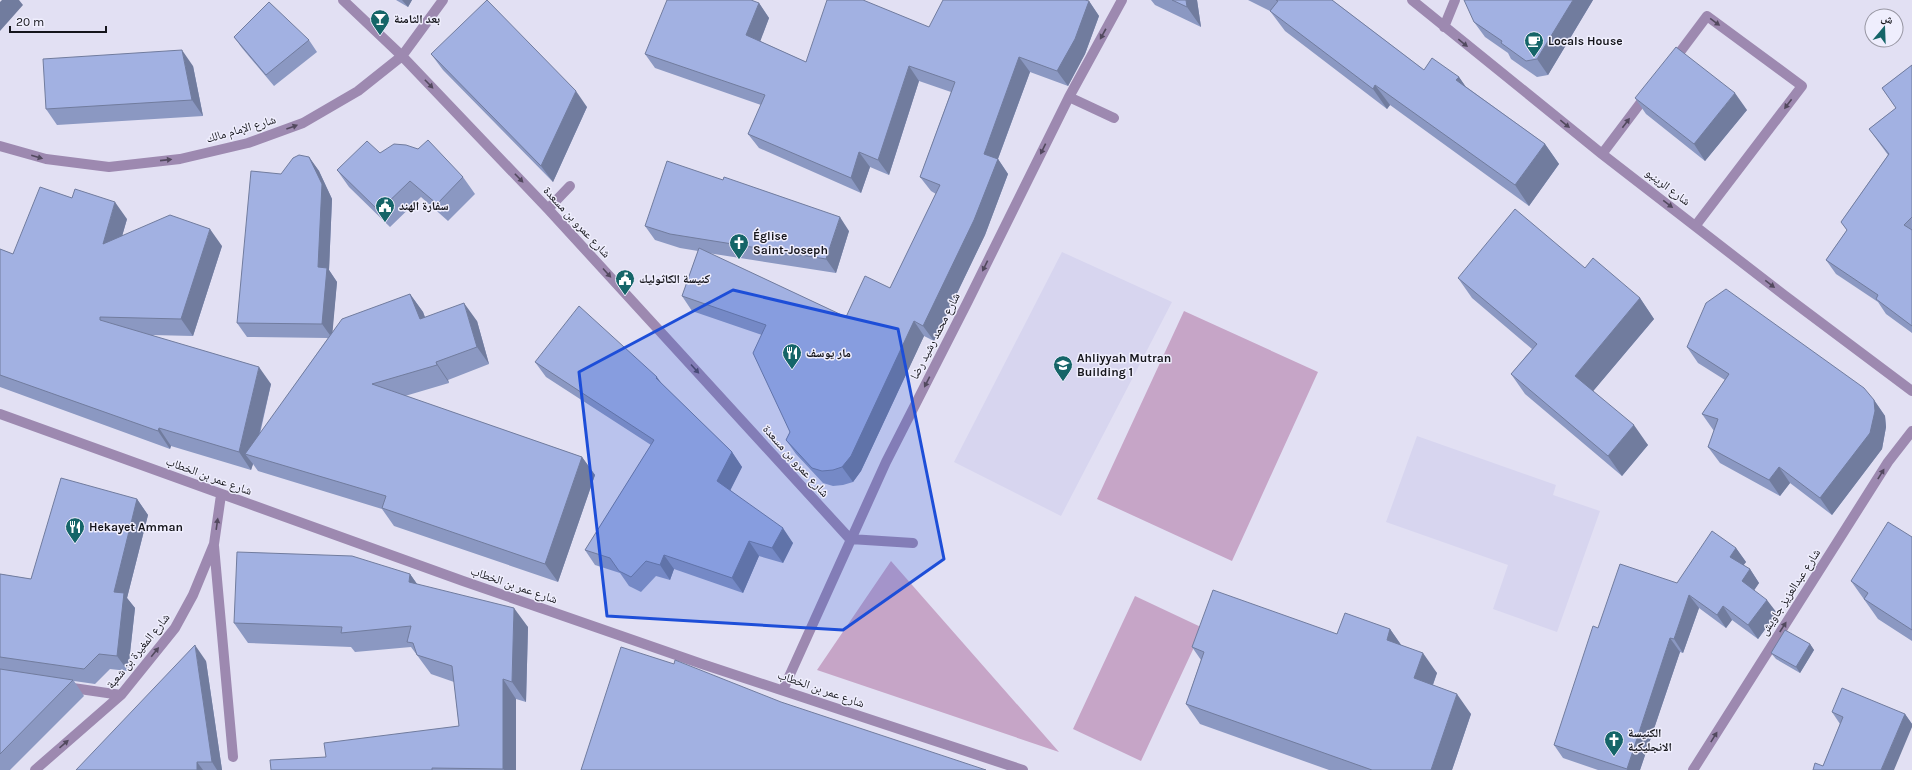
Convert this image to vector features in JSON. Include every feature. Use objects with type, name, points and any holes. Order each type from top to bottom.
[{"type":"street","name":"شارع عمرو بن مسعدة","points":[[343,0],[402,56],[548,208],[850,539]]},
{"type":"street","name":"شارع الإمام مالك","points":[[0,146],[46,159],[109,167],[180,159],[248,143],[303,123],[358,91],[402,56],[443,0]]},
{"type":"street","name":"شارع محمد رشيد رضا","points":[[783,690],[886,462],[967,304],[1069,97],[1122,0]]},
{"type":"street","name":"شارع الرينبو","points":[[1412,0],[1602,154],[1912,391]]},
{"type":"street","points":[[1444,27],[1455,0]]},
{"type":"street","points":[[1669,66],[1707,16],[1802,86],[1696,225]]},
{"type":"street","points":[[1602,154],[1655,85]]},
{"type":"street","points":[[1069,97],[1114,118]]},
{"type":"street","points":[[548,208],[570,186]]},
{"type":"street","name":"شارع عمر بن الخطاب","points":[[0,414],[221,495],[463,581],[1023,770]]},
{"type":"street","name":"شارع عبدالعزيز جاويش","points":[[1693,770],[1888,462],[1912,430]]},
{"type":"street","name":"شارع المغيرة بن شعبة","points":[[35,770],[121,695],[176,628],[193,595],[214,544],[221,495]]},
{"type":"street","points":[[850,539],[913,543]]},
{"type":"street","points":[[214,544],[233,758]]},
{"type":"street","points":[[59,685],[121,695]]},
{"type":"highlighted area","points":[[733,290],[898,329],[944,559],[843,630],[607,616],[579,372]]},
{"type":"shaded area","name":"Ahliyyah Mutran Building 1","points":[[1062,252],[1172,302],[1061,516],[954,462]]},
{"type":"shaded area","points":[[1184,311],[1318,372],[1232,561],[1097,499]]},
{"type":"shaded area","points":[[1417,436],[1556,485],[1553,495],[1600,511],[1557,632],[1493,609],[1508,565],[1386,522]]},
{"type":"shaded area","points":[[891,561],[1059,752],[817,670]]},
{"type":"shaded area","points":[[1135,596],[1203,628],[1141,761],[1073,729]]},
{"type":"building","points":[[487,0],[576,91],[541,166],[431,54]]},
{"type":"building","points":[[667,0],[751,0],[759,3],[746,35],[806,62],[827,0],[863,0],[929,27],[943,0],[1089,1],[1075,39],[1057,71],[1019,57],[984,154],[998,159],[974,220],[923,326],[914,321],[851,456],[842,467],[822,471],[812,468],[786,440],[790,432],[753,353],[766,325],[682,296],[699,248],[846,317],[865,276],[890,288],[940,185],[920,177],[955,82],[909,66],[878,160],[859,152],[851,178],[748,134],[765,95],[645,54]]},
{"type":"building","points":[[1172,0],[1186,0],[1187,7]]},
{"type":"building","points":[[1276,0],[1332,0],[1424,70],[1432,58],[1459,77],[1456,80],[1545,144],[1515,185],[1375,85],[1373,89],[1270,11],[1278,1]]},
{"type":"building","points":[[1464,0],[1573,0],[1537,59],[1526,61],[1501,43],[1502,41],[1474,22]]},
{"type":"building","points":[[269,2],[309,40],[266,75],[234,37]]},
{"type":"building","points":[[1676,47],[1735,93],[1694,144],[1635,98]]},
{"type":"building","points":[[182,50],[192,100],[46,109],[43,59]]},
{"type":"building","points":[[1912,65],[1912,217],[1904,225],[1912,230],[1912,326],[1876,299],[1878,295],[1826,260],[1847,230],[1841,222],[1889,154],[1869,129],[1896,108],[1882,88]]},
{"type":"building","name":"سفارة الهند","points":[[428,140],[463,177],[437,204],[410,181],[379,211],[337,170],[367,141],[380,153],[394,144],[406,145],[418,149]]},
{"type":"building","points":[[299,155],[309,157],[322,184],[318,267],[327,268],[322,324],[237,323],[251,171],[281,174],[293,158]]},
{"type":"building","points":[[667,161],[723,180],[724,177],[840,217],[826,259],[670,234],[645,226]]},
{"type":"building","points":[[40,187],[72,198],[75,189],[115,202],[103,244],[170,215],[210,229],[181,319],[100,317],[100,320],[259,367],[239,452],[159,428],[158,431],[0,375],[0,249],[13,254]]},
{"type":"building","points":[[1515,209],[1585,268],[1593,258],[1640,298],[1575,376],[1634,425],[1608,456],[1511,374],[1537,344],[1458,278]]},
{"type":"building","points":[[1726,289],[1864,388],[1874,400],[1875,411],[1870,433],[1820,498],[1779,467],[1769,480],[1708,447],[1718,419],[1702,414],[1729,374],[1687,347],[1706,303]]},
{"type":"building","points":[[410,294],[420,319],[464,303],[477,347],[436,362],[437,365],[372,384],[582,457],[545,564],[382,508],[386,496],[245,454],[342,319]]},
{"type":"building","points":[[579,306],[657,377],[656,378],[732,452],[717,481],[783,528],[772,548],[749,541],[732,578],[664,555],[660,565],[646,561],[631,577],[619,571],[610,558],[585,550],[654,440],[535,362]]},
{"type":"building","points":[[61,478],[137,499],[114,592],[124,593],[117,656],[99,654],[84,669],[0,657],[0,574],[31,579]]},
{"type":"building","points":[[1888,522],[1912,537],[1912,630],[1864,599],[1868,593],[1851,581]]},
{"type":"building","points":[[1712,531],[1736,548],[1730,557],[1750,569],[1742,581],[1767,600],[1748,625],[1723,606],[1717,615],[1689,595],[1674,639],[1670,638],[1627,769],[1554,745],[1593,626],[1598,628],[1620,564],[1677,583]]},
{"type":"building","points":[[237,552],[352,556],[410,574],[409,582],[514,608],[512,682],[503,679],[503,769],[432,768],[432,770],[271,770],[270,760],[326,757],[324,743],[459,726],[452,666],[417,655],[413,643],[407,642],[411,626],[341,633],[342,627],[234,623]]},
{"type":"building","points":[[1213,590],[1337,634],[1345,613],[1390,629],[1387,640],[1423,653],[1414,678],[1457,694],[1431,770],[1372,770],[1186,704],[1204,652],[1192,647]]},
{"type":"building","points":[[1785,630],[1810,644],[1796,667],[1771,653]]},
{"type":"building","points":[[195,645],[212,762],[197,762],[197,770],[76,770]]},
{"type":"building","points":[[621,647],[674,664],[675,660],[781,702],[986,770],[581,770]]},
{"type":"building","points":[[0,669],[73,680],[0,754]]},
{"type":"building","points":[[1842,688],[1905,714],[1881,770],[1813,770],[1815,763],[1823,766],[1843,717],[1832,712]]},
{"type":"place","name":"بعد الثامنة","points":[[380,36]]},
{"type":"place","name":"Locals House","points":[[1534,58]]},
{"type":"place","name":"سفارة الهند","points":[[385,223]]},
{"type":"place","name":"Église Saint-Joseph","points":[[739,260]]},
{"type":"place","name":"كنيسة الكاثوليك","points":[[625,296]]},
{"type":"place","name":"مار يوسف","points":[[792,370]]},
{"type":"place","name":"Ahliyyah Mutran Building 1","points":[[1063,382]]},
{"type":"place","name":"Hekayet Amman","points":[[75,544]]},
{"type":"place","name":"الكنيسة الانجليكية","points":[[1614,757]]}]
